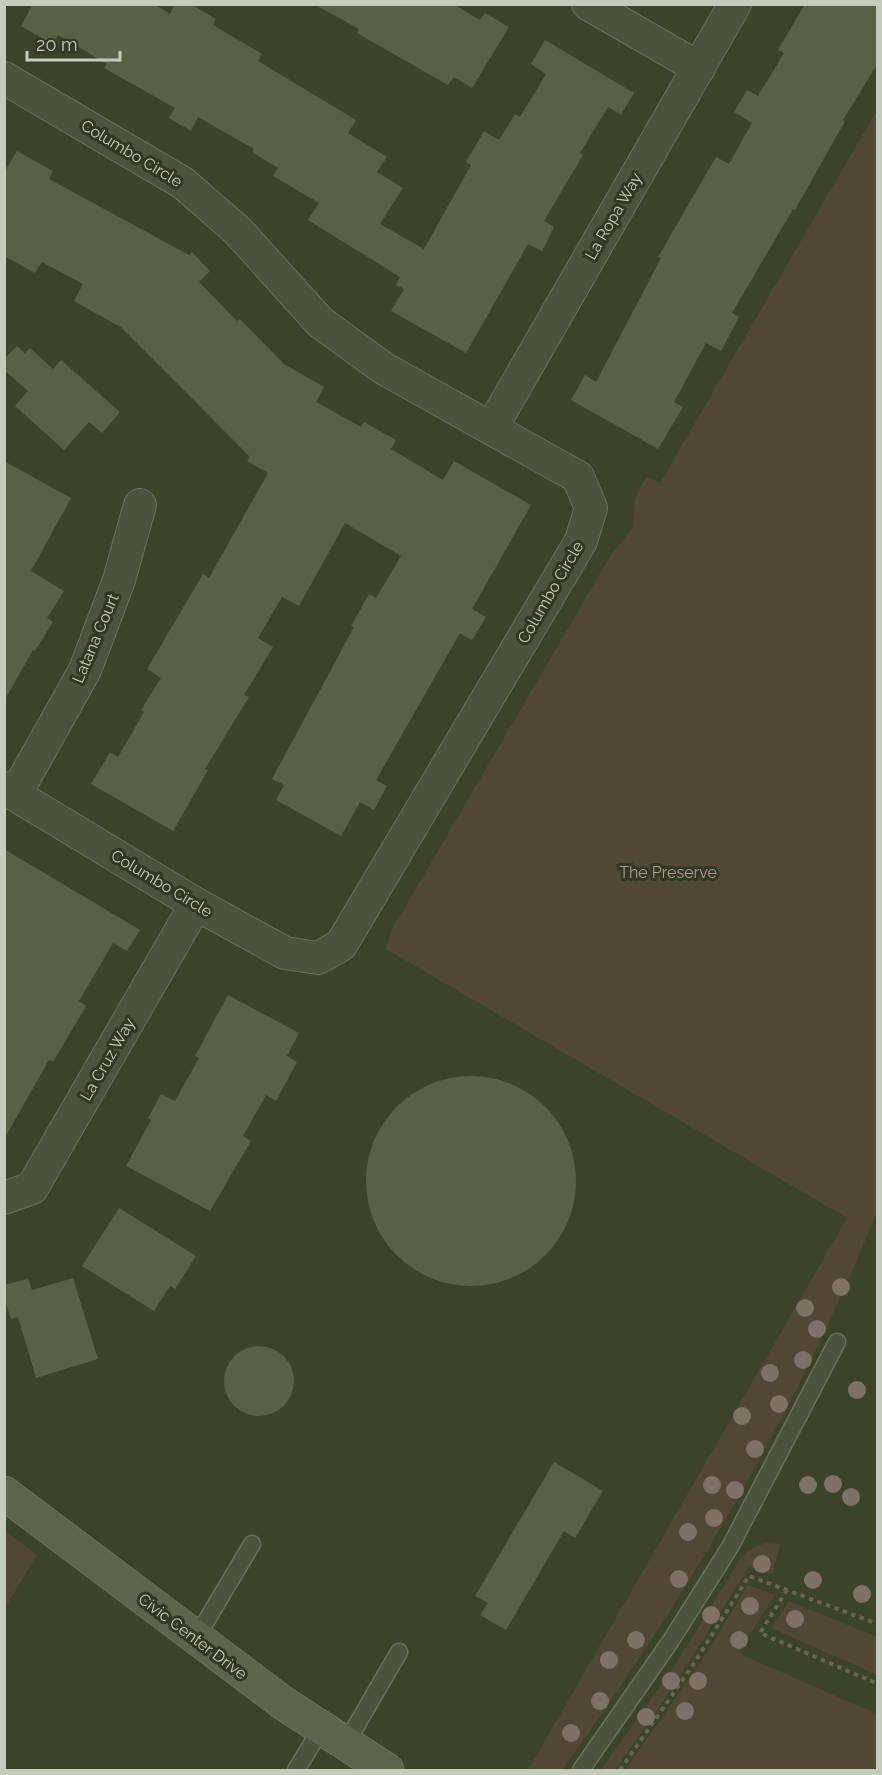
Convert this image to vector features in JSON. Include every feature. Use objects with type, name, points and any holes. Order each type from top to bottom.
[{"type":"street","points":[[588,4],[699,68]]},
{"type":"street","name":"La Ropa Way","points":[[492,427],[735,4]]},
{"type":"street","name":"Columbo Circle","points":[[4,78],[183,183],[238,231],[320,322],[383,368],[578,477],[591,508],[581,541],[340,945],[318,958],[285,953],[196,904],[10,791]]},
{"type":"street","name":"Latana Court","points":[[10,791],[85,670],[119,580],[140,505]]},
{"type":"street","name":"La Cruz Way","points":[[4,1198],[32,1188],[196,904]]},
{"type":"street","name":"Civic Center Drive","points":[[4,1493],[196,1638],[333,1737],[387,1770]]},
{"type":"lane","points":[[581,1770],[640,1687],[730,1547],[837,1342]]},
{"type":"lane","points":[[196,1638],[252,1544]]},
{"type":"lane","points":[[296,1770],[333,1737],[399,1652]]},
{"type":"path","points":[[620,1770],[691,1668],[749,1576],[878,1624]]},
{"type":"path","points":[[788,1590],[759,1633],[878,1684]]},
{"type":"green space","name":"The Preserve","points":[[877,110],[877,1212],[812,1359],[736,1501],[696,1570],[653,1638],[562,1770],[528,1770],[847,1218],[386,949],[390,933],[609,558],[633,527],[635,499],[646,476],[660,483]]},
{"type":"green space","points":[[5,1531],[37,1555],[5,1608]]},
{"type":"green space","points":[[765,1543],[781,1544],[772,1574],[749,1567],[668,1695],[615,1770],[601,1770],[677,1662],[740,1559],[747,1551]]},
{"type":"green space","points":[[748,1585],[775,1595],[738,1653],[877,1714],[877,1770],[625,1770],[702,1660]]},
{"type":"green space","points":[[789,1601],[877,1637],[877,1675],[771,1628]]},
{"type":"building","points":[[33,4],[154,4],[170,14],[175,4],[191,4],[216,19],[213,25],[262,54],[258,61],[356,120],[348,133],[387,157],[377,172],[403,188],[380,224],[424,249],[471,165],[466,162],[484,131],[499,140],[515,114],[520,117],[546,74],[531,64],[545,40],[634,93],[621,115],[608,107],[580,153],[583,155],[544,221],[554,227],[542,251],[528,244],[466,353],[391,311],[404,289],[396,285],[400,277],[308,220],[319,203],[273,176],[278,168],[252,152],[254,149],[198,117],[191,131],[169,118],[175,108],[104,68],[107,64],[58,35],[52,44],[21,26]]},
{"type":"building","points":[[314,4],[453,4],[480,20],[485,13],[509,27],[472,88],[454,77],[448,85],[357,33],[359,29]]},
{"type":"building","points":[[805,4],[878,4],[878,63],[843,120],[845,121],[795,210],[793,209],[732,313],[739,317],[721,351],[706,343],[674,402],[683,407],[658,449],[571,400],[585,375],[596,382],[661,258],[658,257],[716,157],[729,164],[752,123],[734,112],[747,90],[758,96],[784,53],[778,50]]},
{"type":"building","points":[[17,151],[53,171],[49,179],[189,255],[192,252],[210,271],[199,282],[237,321],[240,319],[284,364],[324,387],[316,402],[361,427],[364,422],[396,440],[391,449],[443,480],[454,461],[531,505],[472,609],[486,617],[472,640],[460,633],[376,780],[387,786],[374,810],[360,802],[341,836],[276,800],[284,785],[272,779],[354,627],[351,626],[369,594],[376,598],[401,556],[345,523],[299,606],[282,597],[258,638],[273,647],[244,695],[249,697],[205,769],[208,770],[173,831],[91,784],[110,752],[118,757],[144,712],[141,710],[161,678],[147,669],[203,574],[209,578],[268,473],[247,461],[250,457],[122,328],[74,301],[83,284],[42,262],[35,273],[4,256],[4,173]]},
{"type":"building","points":[[17,346],[25,353],[30,348],[53,369],[61,360],[120,412],[102,433],[89,422],[64,450],[15,406],[28,391],[4,370],[4,359]]},
{"type":"building","points":[[4,461],[71,498],[31,571],[64,591],[47,618],[53,622],[35,651],[33,650],[4,701]]},
{"type":"building","points":[[4,849],[140,930],[127,951],[113,943],[79,1001],[86,1006],[53,1062],[49,1060],[4,1139]]},
{"type":"building","points":[[228,995],[299,1033],[287,1056],[297,1062],[276,1101],[266,1095],[243,1136],[251,1141],[210,1211],[126,1166],[151,1120],[148,1118],[161,1094],[175,1101],[199,1058],[195,1056]]},
{"type":"building","points":[[461,1076],[481,1076],[501,1080],[521,1088],[552,1114],[564,1131],[572,1151],[576,1181],[572,1211],[564,1231],[538,1262],[521,1274],[501,1282],[481,1286],[461,1286],[441,1282],[421,1274],[390,1248],[378,1231],[370,1211],[366,1191],[366,1171],[370,1151],[378,1131],[404,1100],[421,1088],[441,1080]]},
{"type":"building","points":[[119,1208],[196,1256],[175,1289],[170,1286],[154,1311],[82,1266]]},
{"type":"building","points":[[73,1278],[98,1359],[36,1378],[18,1317],[11,1319],[4,1297],[4,1285],[28,1279],[32,1290]]},
{"type":"building","points":[[266,1346],[279,1352],[288,1361],[292,1367],[294,1381],[292,1395],[284,1406],[273,1414],[252,1416],[234,1406],[226,1395],[224,1374],[234,1356],[245,1348]]},
{"type":"building","points":[[554,1462],[603,1491],[575,1538],[564,1531],[506,1630],[480,1615],[488,1603],[475,1596]]}]
